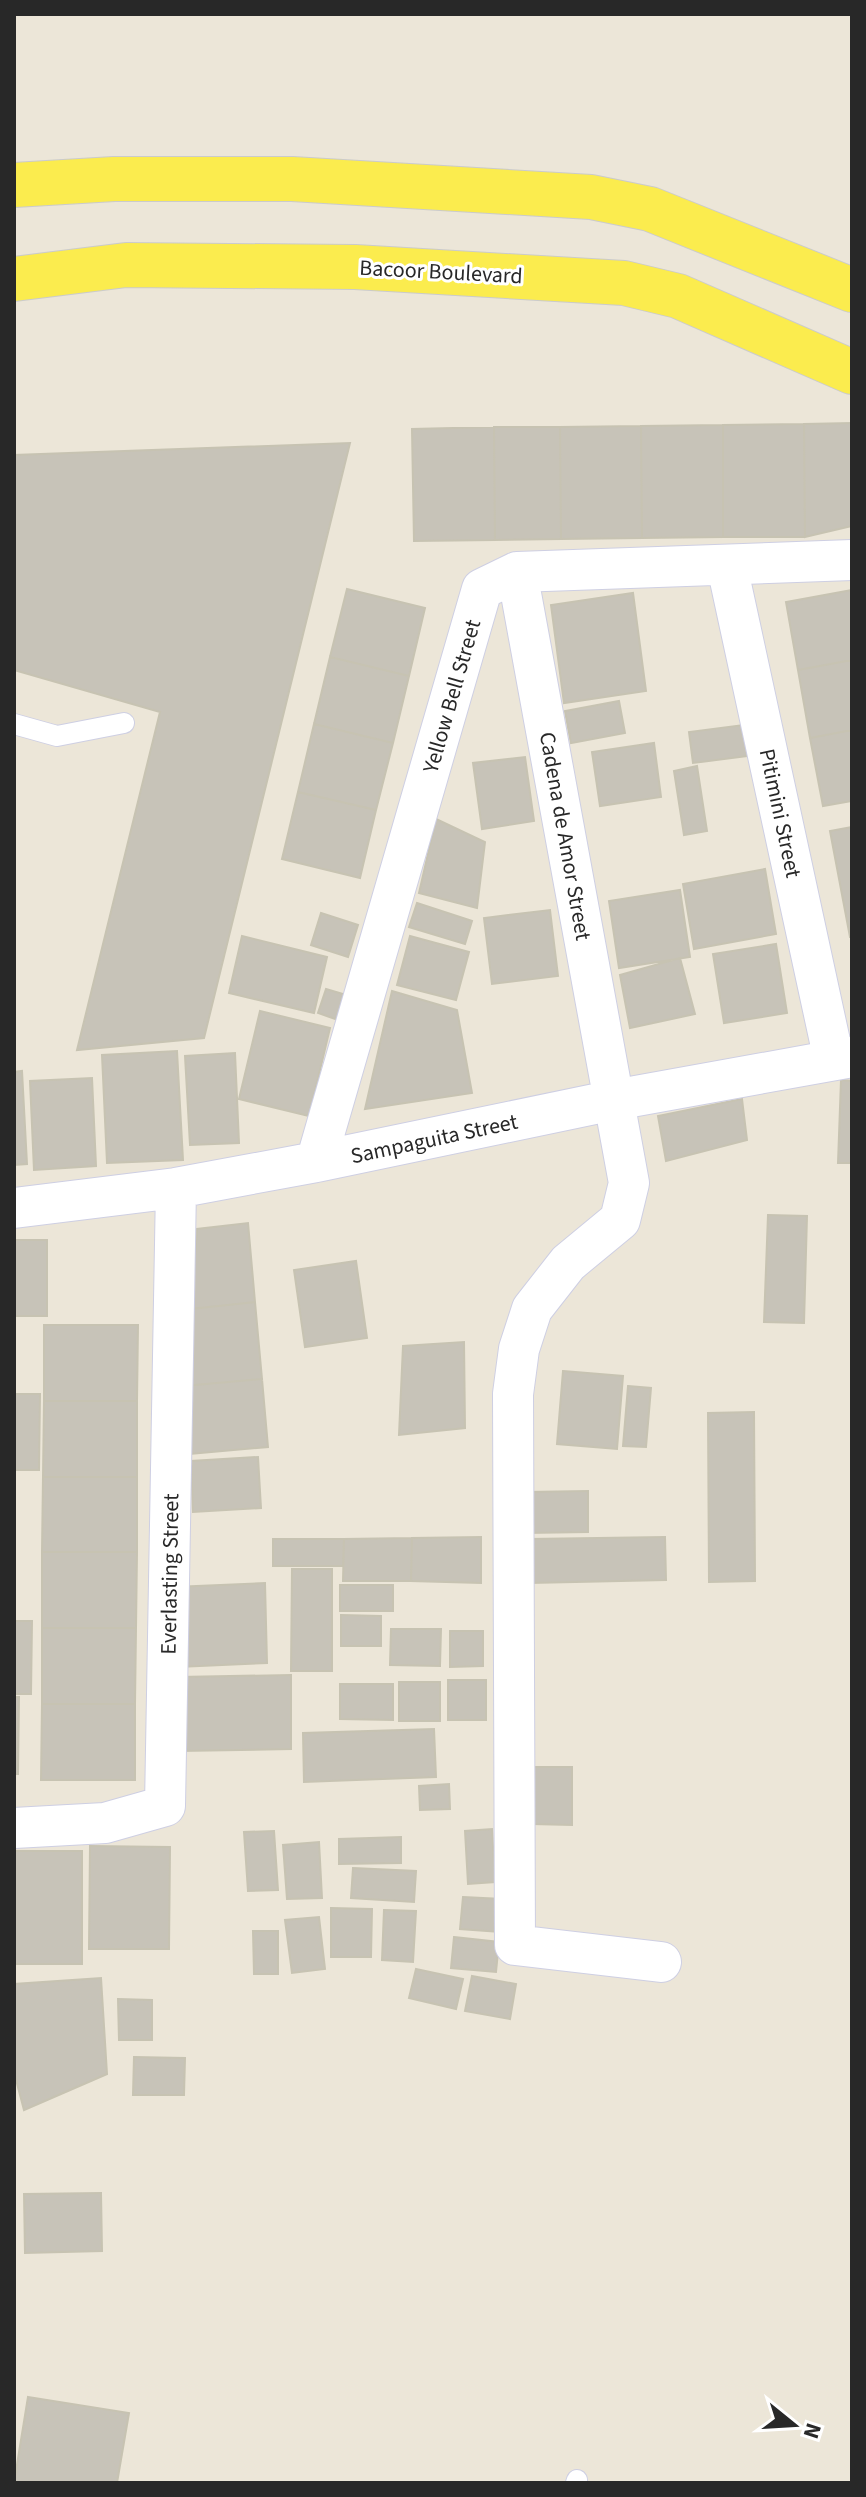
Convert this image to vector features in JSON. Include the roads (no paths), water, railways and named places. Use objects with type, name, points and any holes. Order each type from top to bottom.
[{"type":"main road","points":[[14,185],[114,179],[292,179],[591,197],[650,209],[852,290]]},
{"type":"main road","name":"Bacoor Boulevard","points":[[14,279],[126,265],[294,266],[387,268],[624,283],[678,296],[852,372]]},
{"type":"street","name":"Yellow Bell Street","points":[[316,1162],[482,589],[517,572],[852,560]]},
{"type":"street","name":"Pitimini Street","points":[[727,566],[843,1058]]},
{"type":"street","name":"Cadena de Amor Street","points":[[517,572],[629,1183],[620,1220],[568,1263],[532,1309],[519,1349],[513,1394],[515,1945],[661,1962]]},
{"type":"street","name":"Sampaguita Street","points":[[14,1208],[176,1188],[614,1100],[843,1058]]},
{"type":"street","name":"Everlasting Street","points":[[14,1828],[105,1823],[165,1806],[176,1188]]},
{"type":"lane","points":[[14,724],[57,736],[124,723]]}]
